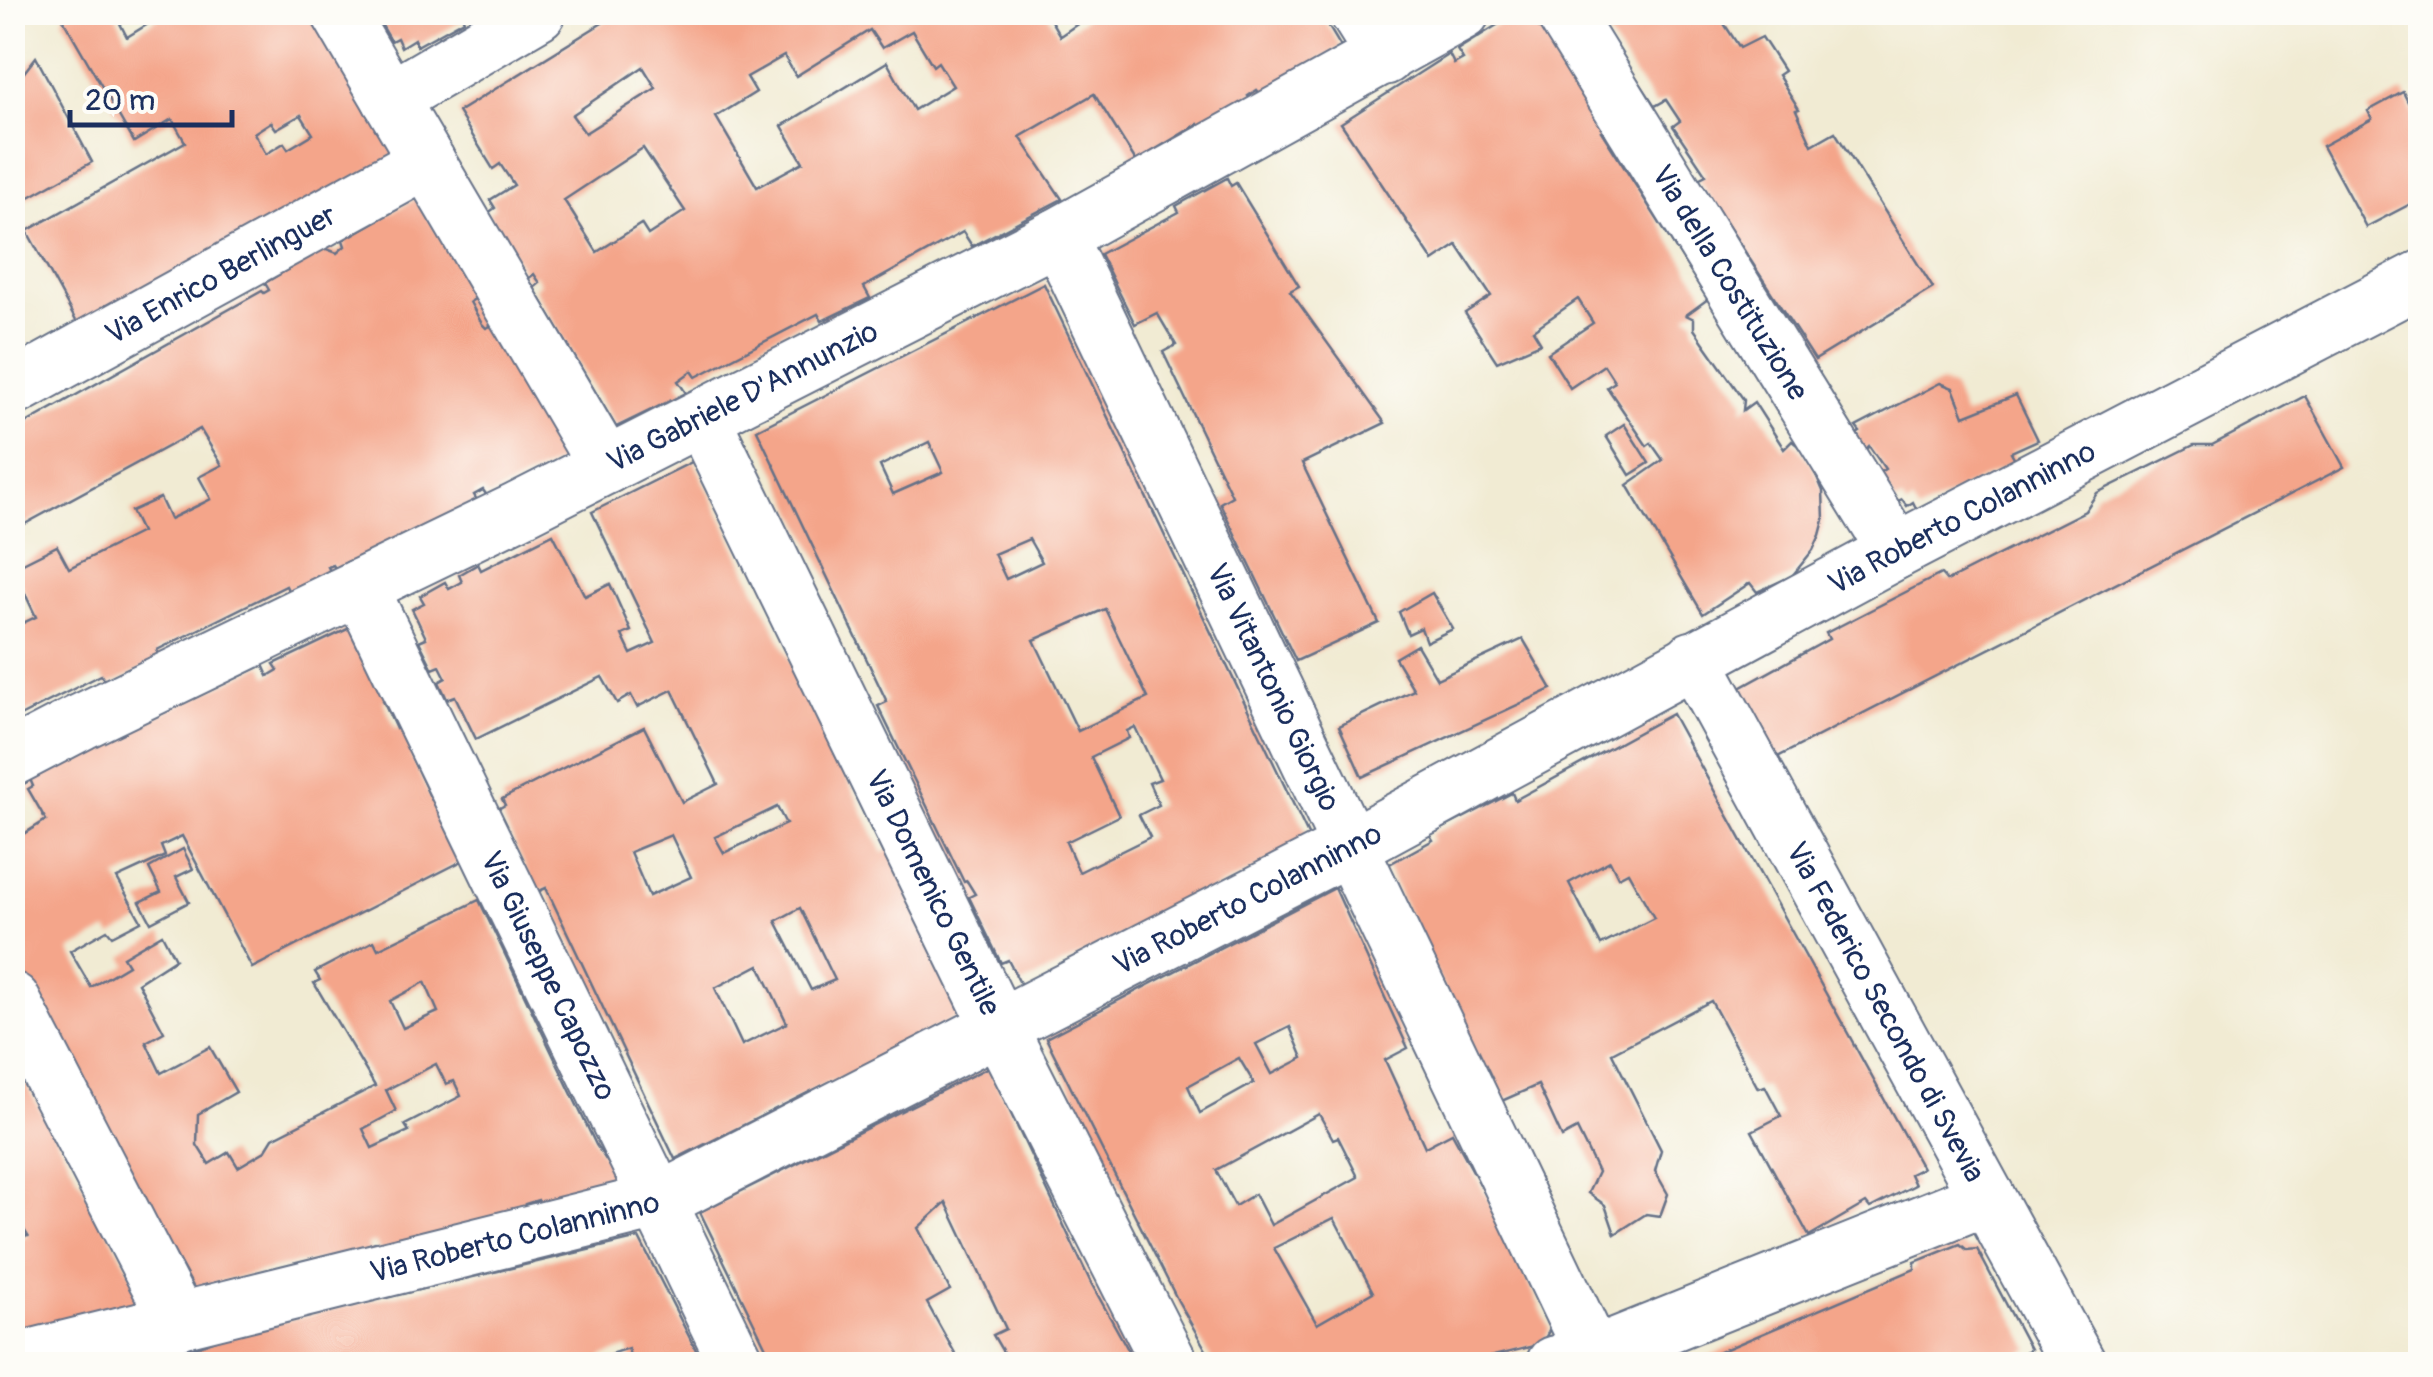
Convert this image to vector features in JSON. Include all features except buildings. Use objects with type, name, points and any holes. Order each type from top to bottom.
[{"type":"street","points":[[339,12],[606,466]]},
{"type":"street","points":[[390,99],[538,12]]},
{"type":"street","name":"Via Gabriele D'Annunzio","points":[[12,758],[606,466],[1058,236],[1371,35],[1462,12]]},
{"type":"street","name":"Via della Costituzione","points":[[1563,12],[1896,551]]},
{"type":"street","name":"Via Enrico Berlinguer","points":[[12,389],[427,161]]},
{"type":"street","name":"Via Vitantonio Giorgio","points":[[1058,236],[1351,846],[1573,1360]]},
{"type":"street","name":"Via Roberto Colanninno","points":[[12,1362],[660,1201],[1351,846],[1896,551],[2420,279]]},
{"type":"street","name":"Via Domenico Gentile","points":[[702,418],[998,1025],[1170,1364]]},
{"type":"street","name":"Via Giuseppe Capozzo","points":[[360,587],[737,1364]]},
{"type":"street","name":"Via Federico Secondo di Svevia","points":[[1693,660],[2078,1364]]},
{"type":"street","points":[[12,1000],[178,1321]]},
{"type":"street","points":[[1573,1360],[1986,1196]]}]
